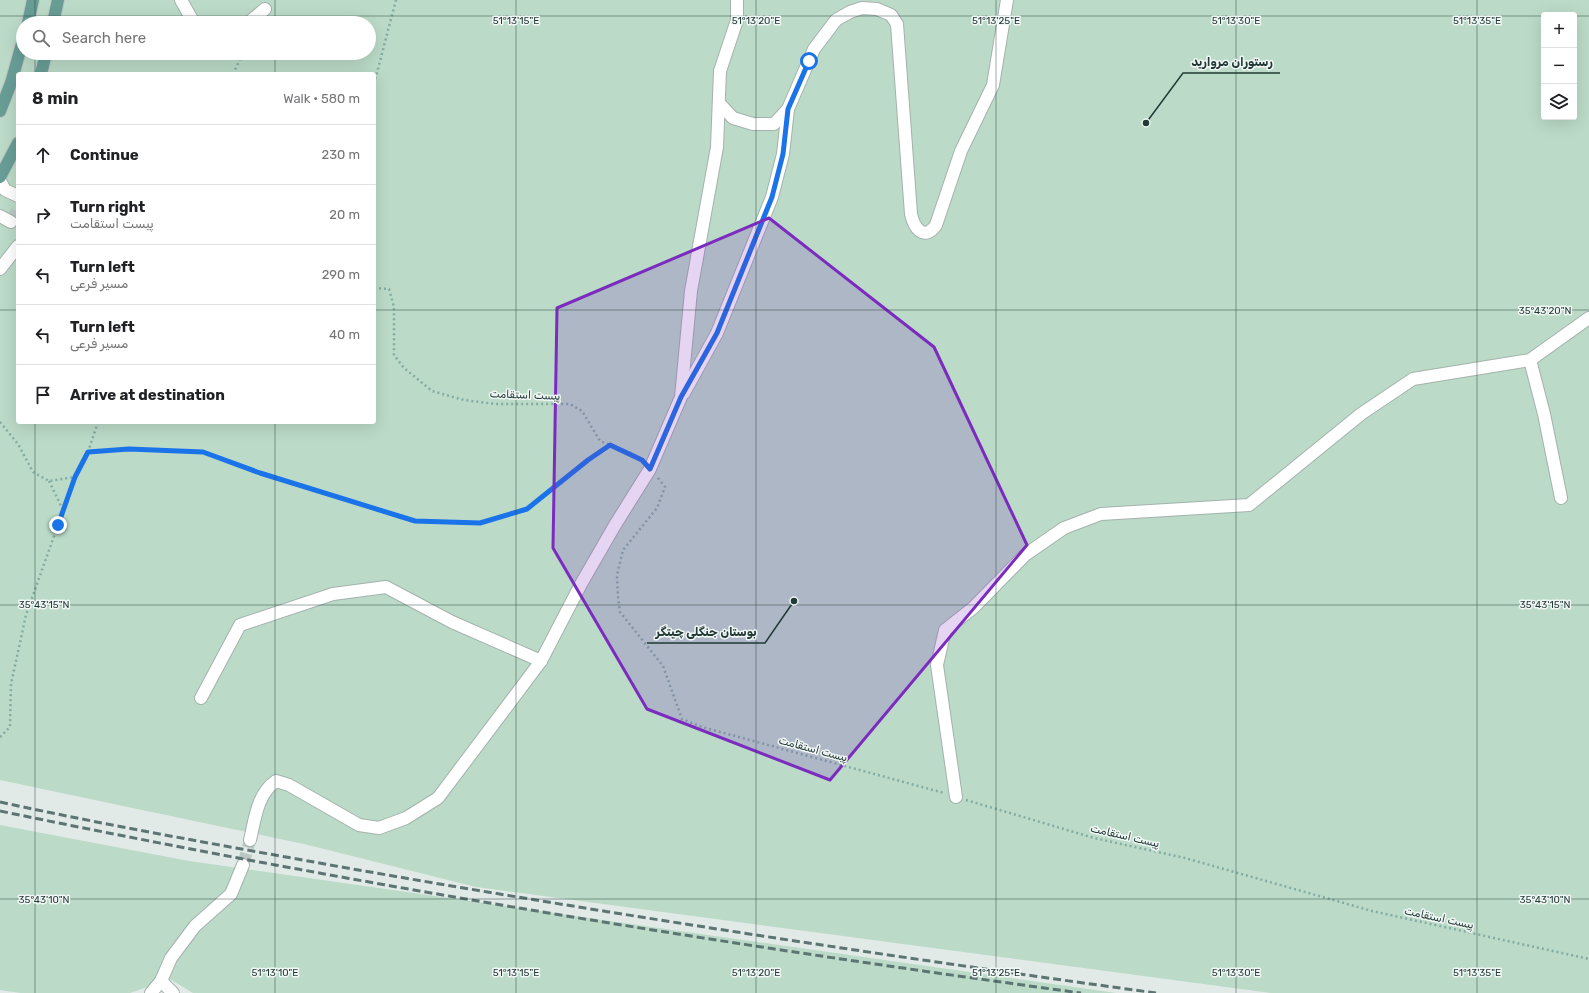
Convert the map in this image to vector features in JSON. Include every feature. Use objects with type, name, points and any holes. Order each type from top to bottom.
[{"type":"main road","points":[[30,16],[33,0]]},
{"type":"main road","points":[[55,16],[58,0]]},
{"type":"main road","points":[[0,111],[11,83],[17,60]]},
{"type":"main road","points":[[41,72],[44,60]]},
{"type":"main road","points":[[0,177],[16,151]]},
{"type":"street","points":[[181,0],[190,16]]},
{"type":"street","points":[[681,397],[691,291],[717,147],[720,71],[737,20],[737,0]]},
{"type":"street","points":[[250,840],[256,809],[267,787],[276,781],[289,785],[359,825],[379,828],[406,818],[438,798],[542,661],[584,578],[650,469],[681,397],[717,333],[772,197],[783,154],[788,109],[814,49],[836,20],[850,12],[862,8],[877,9],[891,15],[897,24],[911,214],[914,225],[920,231],[926,233],[933,230],[936,225],[961,151],[993,85],[1007,0]]},
{"type":"street","points":[[256,16],[265,9]]},
{"type":"street","points":[[719,103],[733,118],[753,124],[774,124],[788,109]]},
{"type":"street","points":[[0,181],[5,190],[16,195]]},
{"type":"street","points":[[0,269],[16,249]]},
{"type":"street","points":[[956,797],[937,665],[945,630],[973,608],[1025,555],[1064,528],[1101,514],[1249,505],[1361,414],[1413,378],[1530,360],[1589,318]]},
{"type":"street","points":[[1530,360],[1544,414],[1561,498]]},
{"type":"street","points":[[201,698],[240,626],[333,594],[386,587],[452,622],[542,661]]},
{"type":"street","points":[[151,993],[161,981],[171,958],[195,926],[231,894],[243,865]]},
{"type":"street","points":[[161,981],[173,993]]},
{"type":"path","points":[[376,76],[396,0]]},
{"type":"path","points":[[233,72],[239,60]]},
{"type":"path","name":"پیست استقامت","points":[[376,288],[389,289],[394,307],[394,355],[404,368],[432,391],[464,400],[495,404],[570,404],[582,411],[600,441],[642,460],[665,487],[656,508],[623,550],[617,575],[620,612],[663,666],[682,719],[702,727],[956,797],[1094,838],[1185,858],[1372,911],[1589,959]]},
{"type":"path","points":[[0,422],[18,444],[33,472],[49,481],[64,510]]},
{"type":"path","points":[[0,736],[10,728],[11,684],[26,615],[75,477],[88,452],[97,424]]},
{"type":"path","points":[[88,452],[129,449],[203,452],[260,473],[415,521],[480,523],[527,509],[588,460],[610,445]]},
{"type":"path","points":[[49,481],[75,477]]},
{"type":"highlighted area","points":[[769,218],[934,347],[1027,545],[830,780],[647,709],[553,548],[557,308]]},
{"type":"green space","points":[[0,0],[1589,0],[1589,993],[1271,993],[476,887],[304,844],[0,780]]},
{"type":"green space","points":[[0,825],[189,861],[1116,993],[193,993],[170,979],[130,993],[21,993],[0,990]]},
{"type":"tunnel","points":[[11,222],[16,213]]},
{"type":"tunnel","points":[[243,865],[250,840]]},
{"type":"railway","points":[[0,802],[86,820],[347,868],[549,902],[852,950],[1156,993]]},
{"type":"railway","points":[[0,811],[269,864],[539,911],[810,954],[1081,993]]},
{"type":"place","name":"رستوران مروارید","points":[[1146,123]]},
{"type":"place","name":"بوستان جنگلی چیتگر","points":[[794,601]]},
{"type":"route","points":[[58,525],[75,477],[88,452],[129,449],[203,452],[260,473],[415,521],[480,523],[527,509],[588,460],[610,445],[631,453],[642,460],[650,469],[681,397],[717,333],[772,197],[783,154],[788,109],[809,61]]}]
